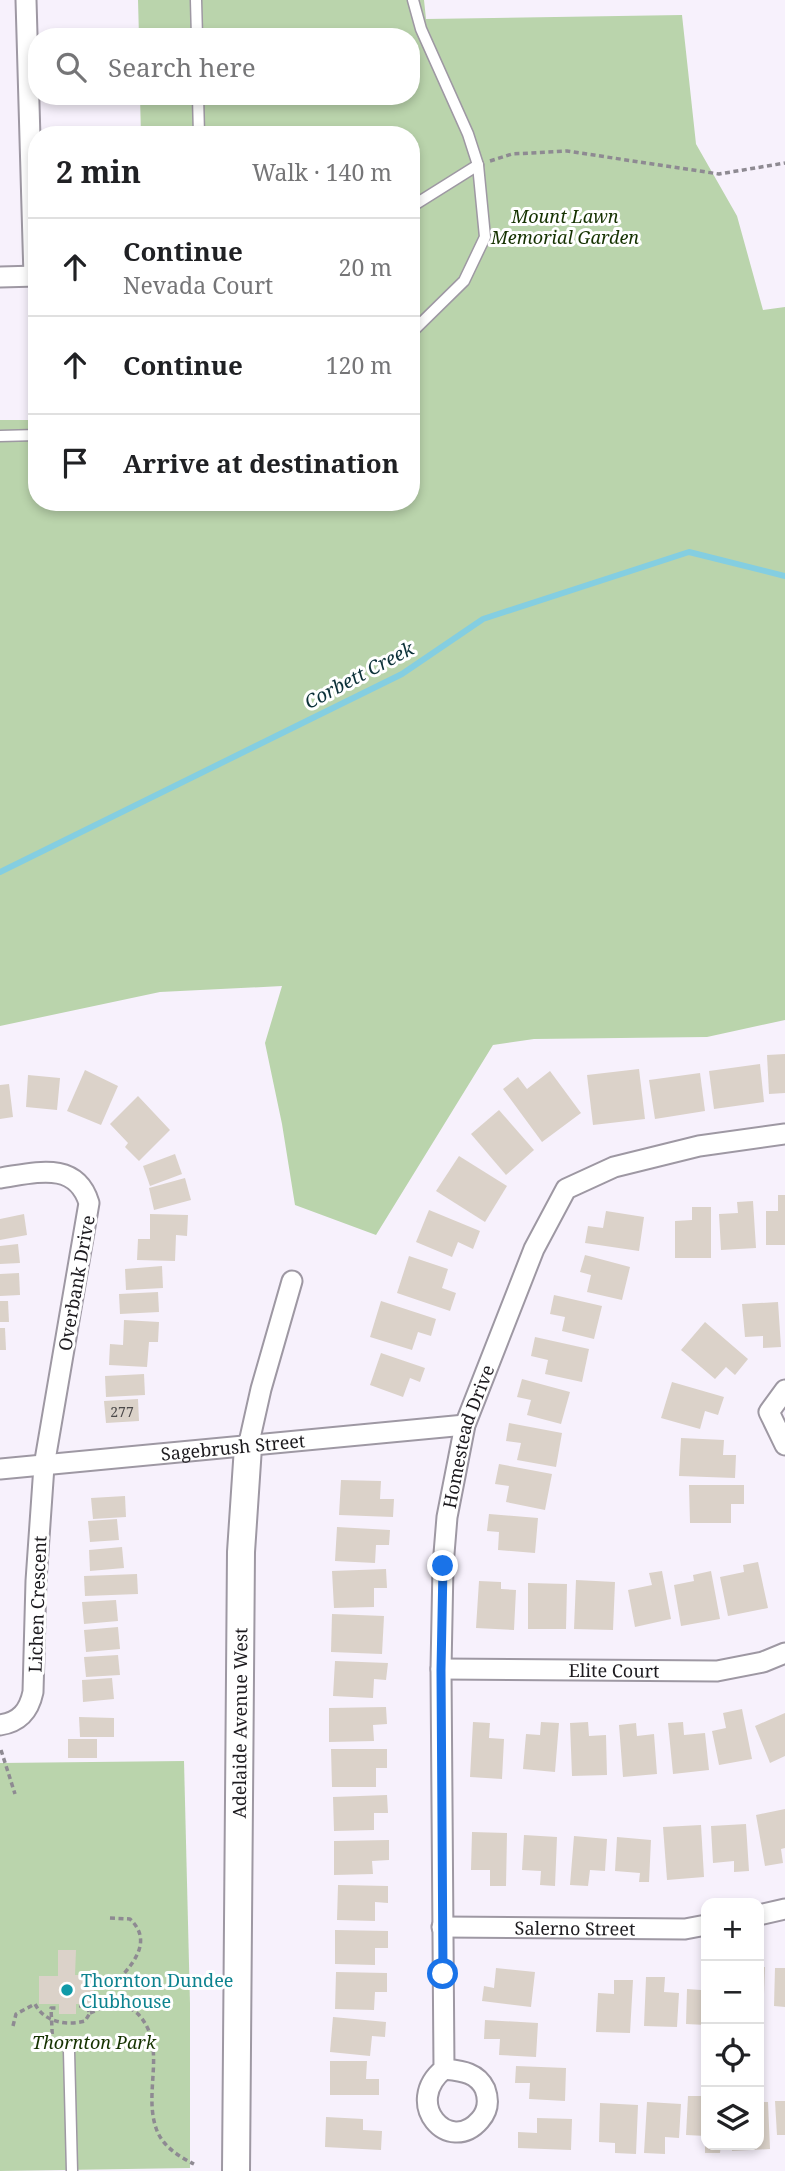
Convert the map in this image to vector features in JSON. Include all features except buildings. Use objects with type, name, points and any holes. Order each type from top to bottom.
[{"type":"street","points":[[26,0],[28,61]]},
{"type":"street","points":[[29,105],[30,126]]},
{"type":"street","points":[[0,277],[28,276]]},
{"type":"street","name":"Homestead Drive","points":[[444,2068],[441,1670],[443,1566],[447,1517],[465,1425],[534,1249],[566,1189],[614,1167],[699,1146],[785,1134]]},
{"type":"street","name":"Overbank Drive","points":[[0,1178],[58,1172],[74,1179],[85,1189],[89,1203],[44,1466]]},
{"type":"street","name":"Adelaide Avenue West","points":[[236,2171],[240,1552],[248,1447],[261,1389],[292,1281]]},
{"type":"street","points":[[785,1390],[769,1412],[785,1445]]},
{"type":"street","name":"Sagebrush Street","points":[[0,1469],[465,1425]]},
{"type":"street","name":"Lichen Crescent","points":[[0,1725],[21,1717],[30,1707],[33,1692],[36,1581],[44,1466]]},
{"type":"street","name":"Elite Court","points":[[441,1670],[717,1671],[763,1662],[785,1653]]},
{"type":"street","points":[[764,1914],[785,1909]]},
{"type":"street","name":"Salerno Street","points":[[442,1927],[685,1929],[701,1926]]},
{"type":"lane","points":[[196,0],[197,28]]},
{"type":"lane","points":[[413,0],[421,29],[468,134],[478,165],[485,237],[464,281],[420,324]]},
{"type":"lane","points":[[198,105],[199,126]]},
{"type":"lane","points":[[420,201],[478,165]]},
{"type":"lane","points":[[0,436],[28,435]]},
{"type":"lane","points":[[69,2051],[72,2171]]},
{"type":"path","points":[[478,165],[512,155],[567,151],[719,174],[785,163]]},
{"type":"path","points":[[1,1750],[15,1794]]},
{"type":"path","points":[[110,1918],[130,1919],[139,1930],[141,1938],[138,1956],[121,1977],[125,1989],[122,2003]]},
{"type":"path","points":[[13,2026],[16,2014],[35,2004],[42,2014],[61,2023],[85,2021],[90,2013],[109,2004],[122,2003],[135,2012],[152,2034],[155,2127],[163,2143],[194,2164]]},
{"type":"path","points":[[76,2006],[86,2006],[90,2013]]},
{"type":"path","points":[[53,2051],[51,2008],[59,2008]]},
{"type":"green space","name":"Mount Lawn Memorial Garden","points":[[138,0],[424,0],[426,19],[682,15],[696,144],[737,216],[763,310],[785,307],[785,1020],[707,1037],[534,1039],[493,1045],[376,1235],[295,1205],[265,1043],[282,986],[160,992],[0,1026],[0,420],[28,420],[28,511],[420,511],[420,126],[141,126],[140,105],[420,105],[420,28],[139,28]]},
{"type":"green space","name":"Thornton Park","points":[[184,1761],[190,2004],[190,2168],[0,2171],[0,1763]]},
{"type":"waterway","name":"Corbett Creek","points":[[0,872],[402,674],[483,619],[689,552],[785,576]]},
{"type":"place","name":"Thornton Dundee Clubhouse","points":[[67,1990]]},
{"type":"route","points":[[443,1566],[443,1974]]}]
